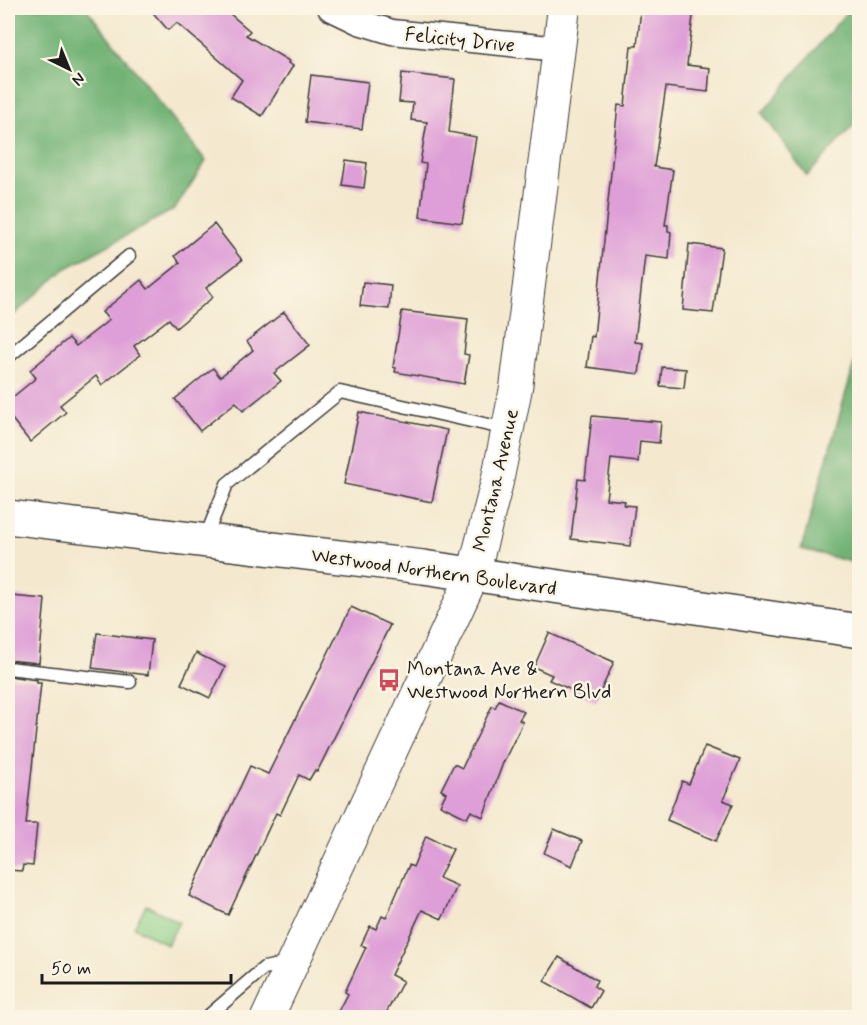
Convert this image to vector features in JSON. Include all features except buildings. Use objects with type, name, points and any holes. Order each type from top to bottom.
[{"type":"main road","name":"Westwood Northern Boulevard","points":[[8,517],[473,575],[860,631]]},
{"type":"street","name":"Felicity Drive","points":[[330,8],[359,22],[392,32],[559,49]]},
{"type":"street","name":"Montana Avenue","points":[[267,1017],[473,575],[516,388],[564,8]]},
{"type":"lane","points":[[8,357],[129,256]]},
{"type":"lane","points":[[204,540],[227,484],[340,392],[507,429]]},
{"type":"lane","points":[[8,668],[130,682]]},
{"type":"lane","points":[[206,1017],[264,968],[293,963]]},
{"type":"green space","points":[[8,8],[86,8],[206,161],[175,209],[65,269],[8,320]]},
{"type":"green space","points":[[850,8],[859,8],[859,119],[807,176],[762,113]]},
{"type":"green space","points":[[859,347],[859,564],[801,549]]},
{"type":"green space","points":[[146,905],[179,922],[167,945],[134,927]]},
{"type":"place","name":"Montana Ave & Westwood Northern Blvd","points":[[389,680]]}]
